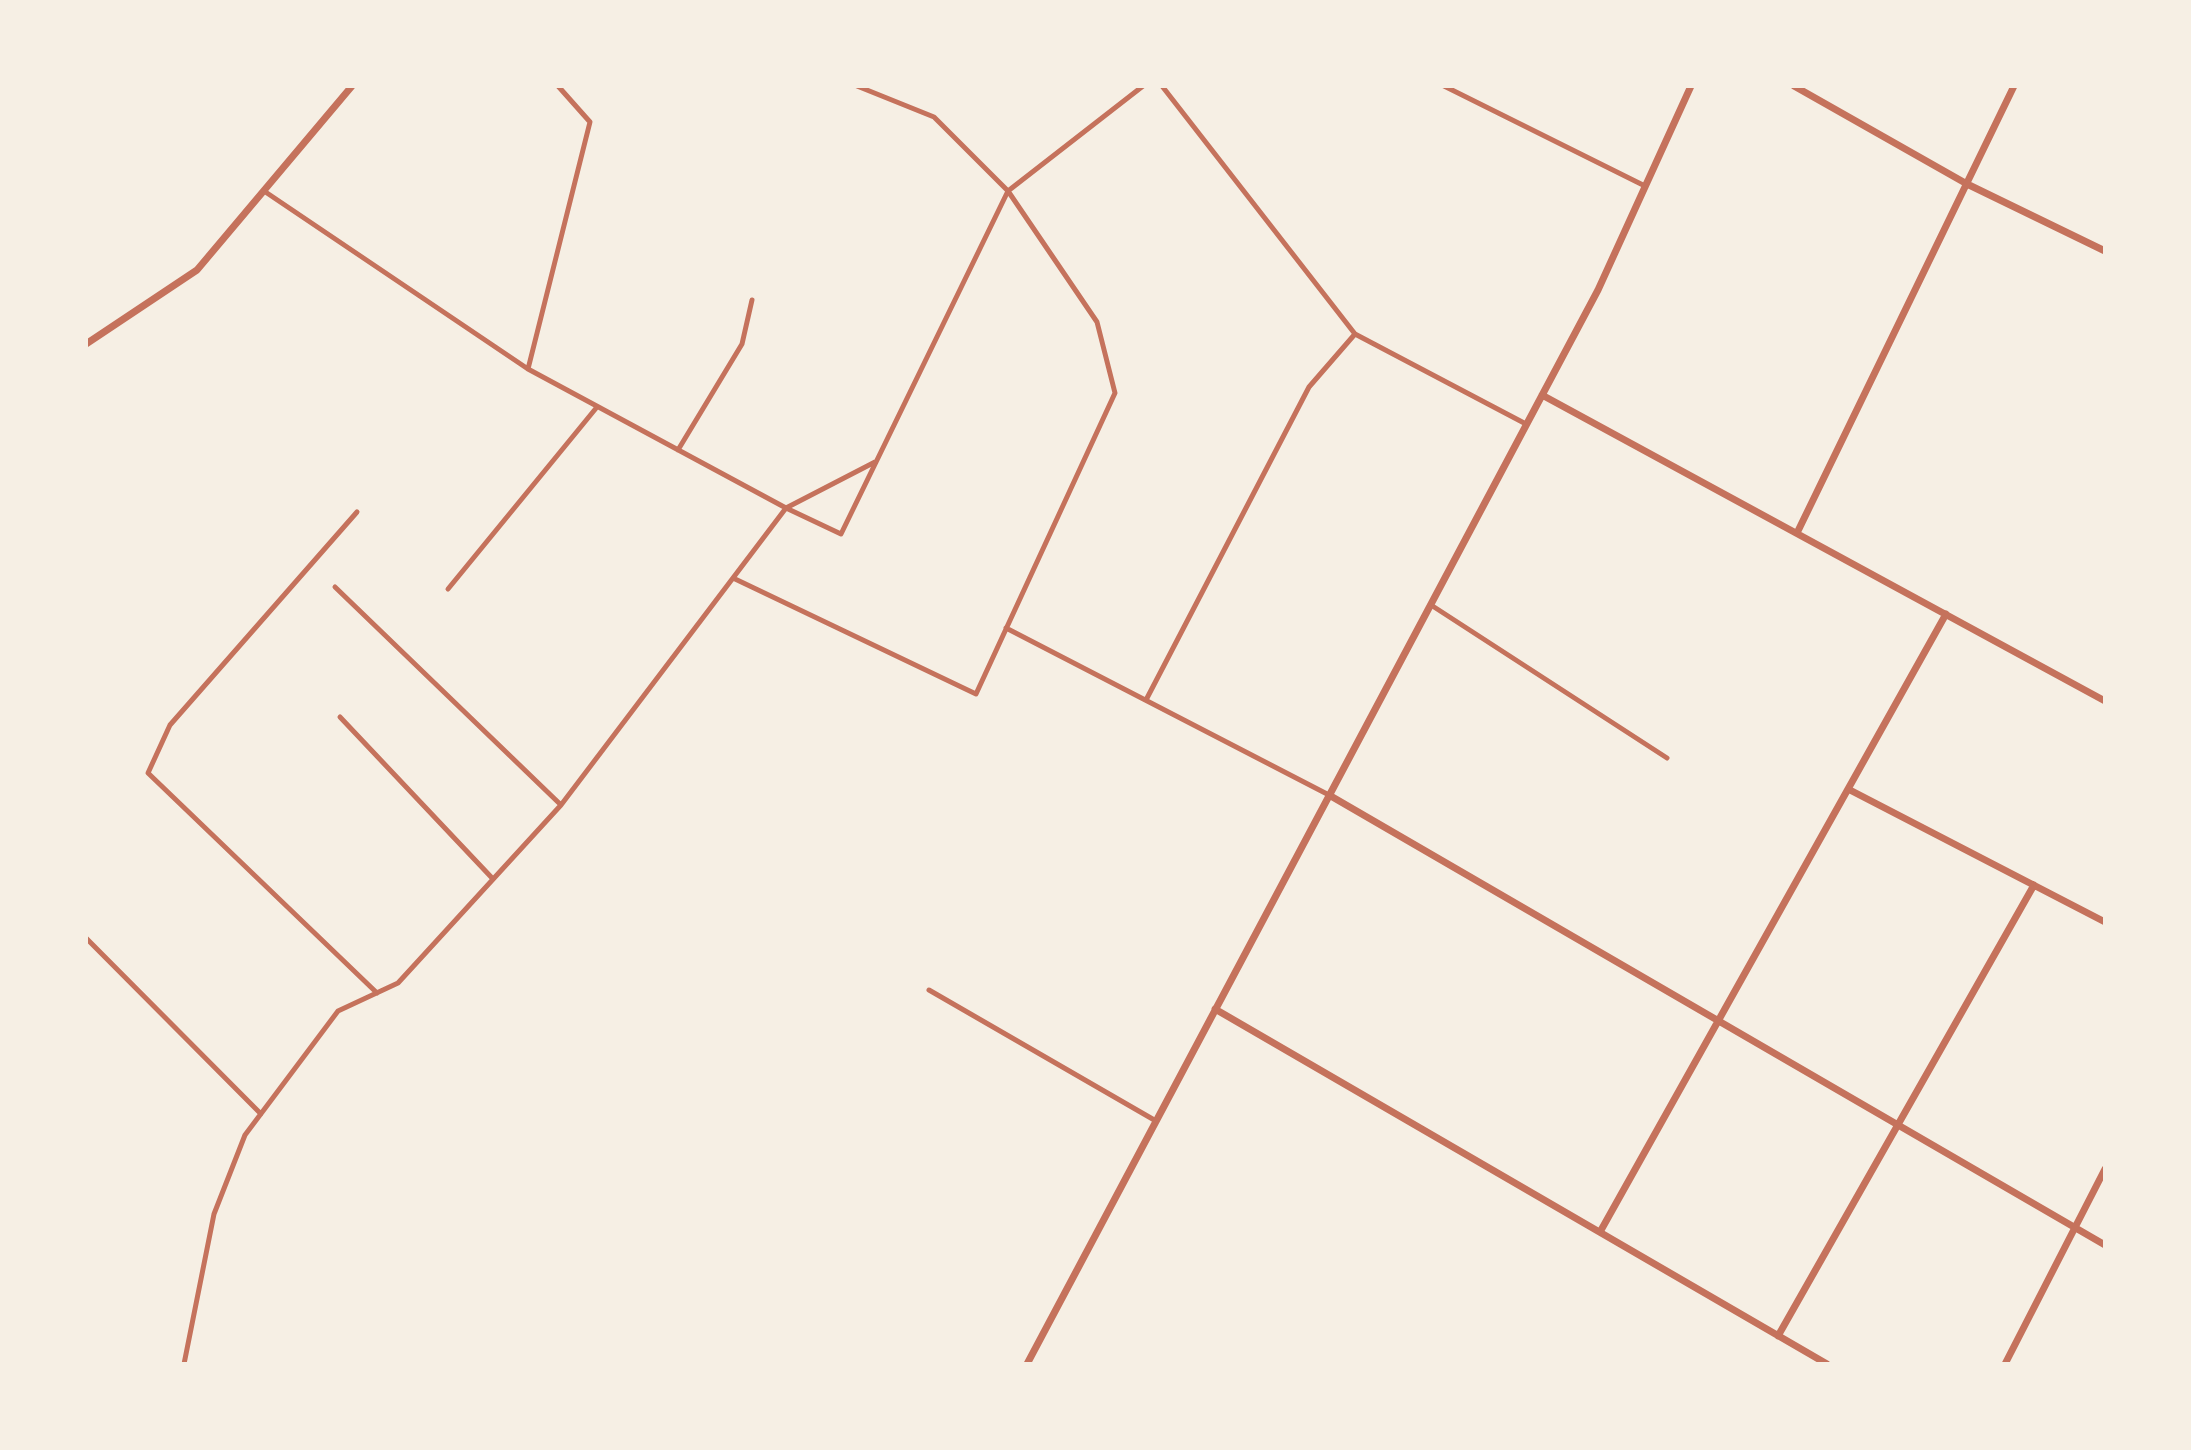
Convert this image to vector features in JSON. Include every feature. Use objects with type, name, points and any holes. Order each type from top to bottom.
[{"type":"street","points":[[86,344],[197,270],[352,86]]},
{"type":"street","points":[[1027,1364],[1598,290],[1692,86]]},
{"type":"street","points":[[1794,86],[1967,184],[2105,251]]},
{"type":"street","points":[[1797,533],[2014,86]]},
{"type":"street","points":[[1542,395],[2105,701]]},
{"type":"street","points":[[1600,1233],[1945,614]]},
{"type":"street","points":[[1848,789],[2105,922]]},
{"type":"street","points":[[1329,795],[2105,1245]]},
{"type":"street","points":[[1778,1336],[2034,885]]},
{"type":"street","points":[[1215,1009],[1827,1364]]},
{"type":"street","points":[[2005,1364],[2105,1168]]},
{"type":"lane","points":[[528,369],[590,122],[558,86]]},
{"type":"lane","points":[[733,578],[976,694],[1115,393],[1097,322],[1008,191],[934,117],[857,86]]},
{"type":"lane","points":[[264,191],[528,369],[786,508],[841,534],[1008,191],[1143,86]]},
{"type":"lane","points":[[1162,86],[1355,334],[1526,425]]},
{"type":"lane","points":[[1444,86],[1645,186]]},
{"type":"lane","points":[[678,450],[742,344],[752,300]]},
{"type":"lane","points":[[1146,700],[1309,387],[1355,334]]},
{"type":"lane","points":[[448,589],[597,407]]},
{"type":"lane","points":[[184,1364],[214,1213],[246,1135],[338,1011],[398,983],[561,806],[786,508],[875,462]]},
{"type":"lane","points":[[357,512],[170,725],[148,773],[377,993]]},
{"type":"lane","points":[[335,587],[561,806]]},
{"type":"lane","points":[[1431,605],[1667,758]]},
{"type":"lane","points":[[1006,628],[1329,795]]},
{"type":"lane","points":[[340,717],[494,879]]},
{"type":"lane","points":[[86,938],[261,1114]]},
{"type":"lane","points":[[929,990],[1156,1121]]}]
